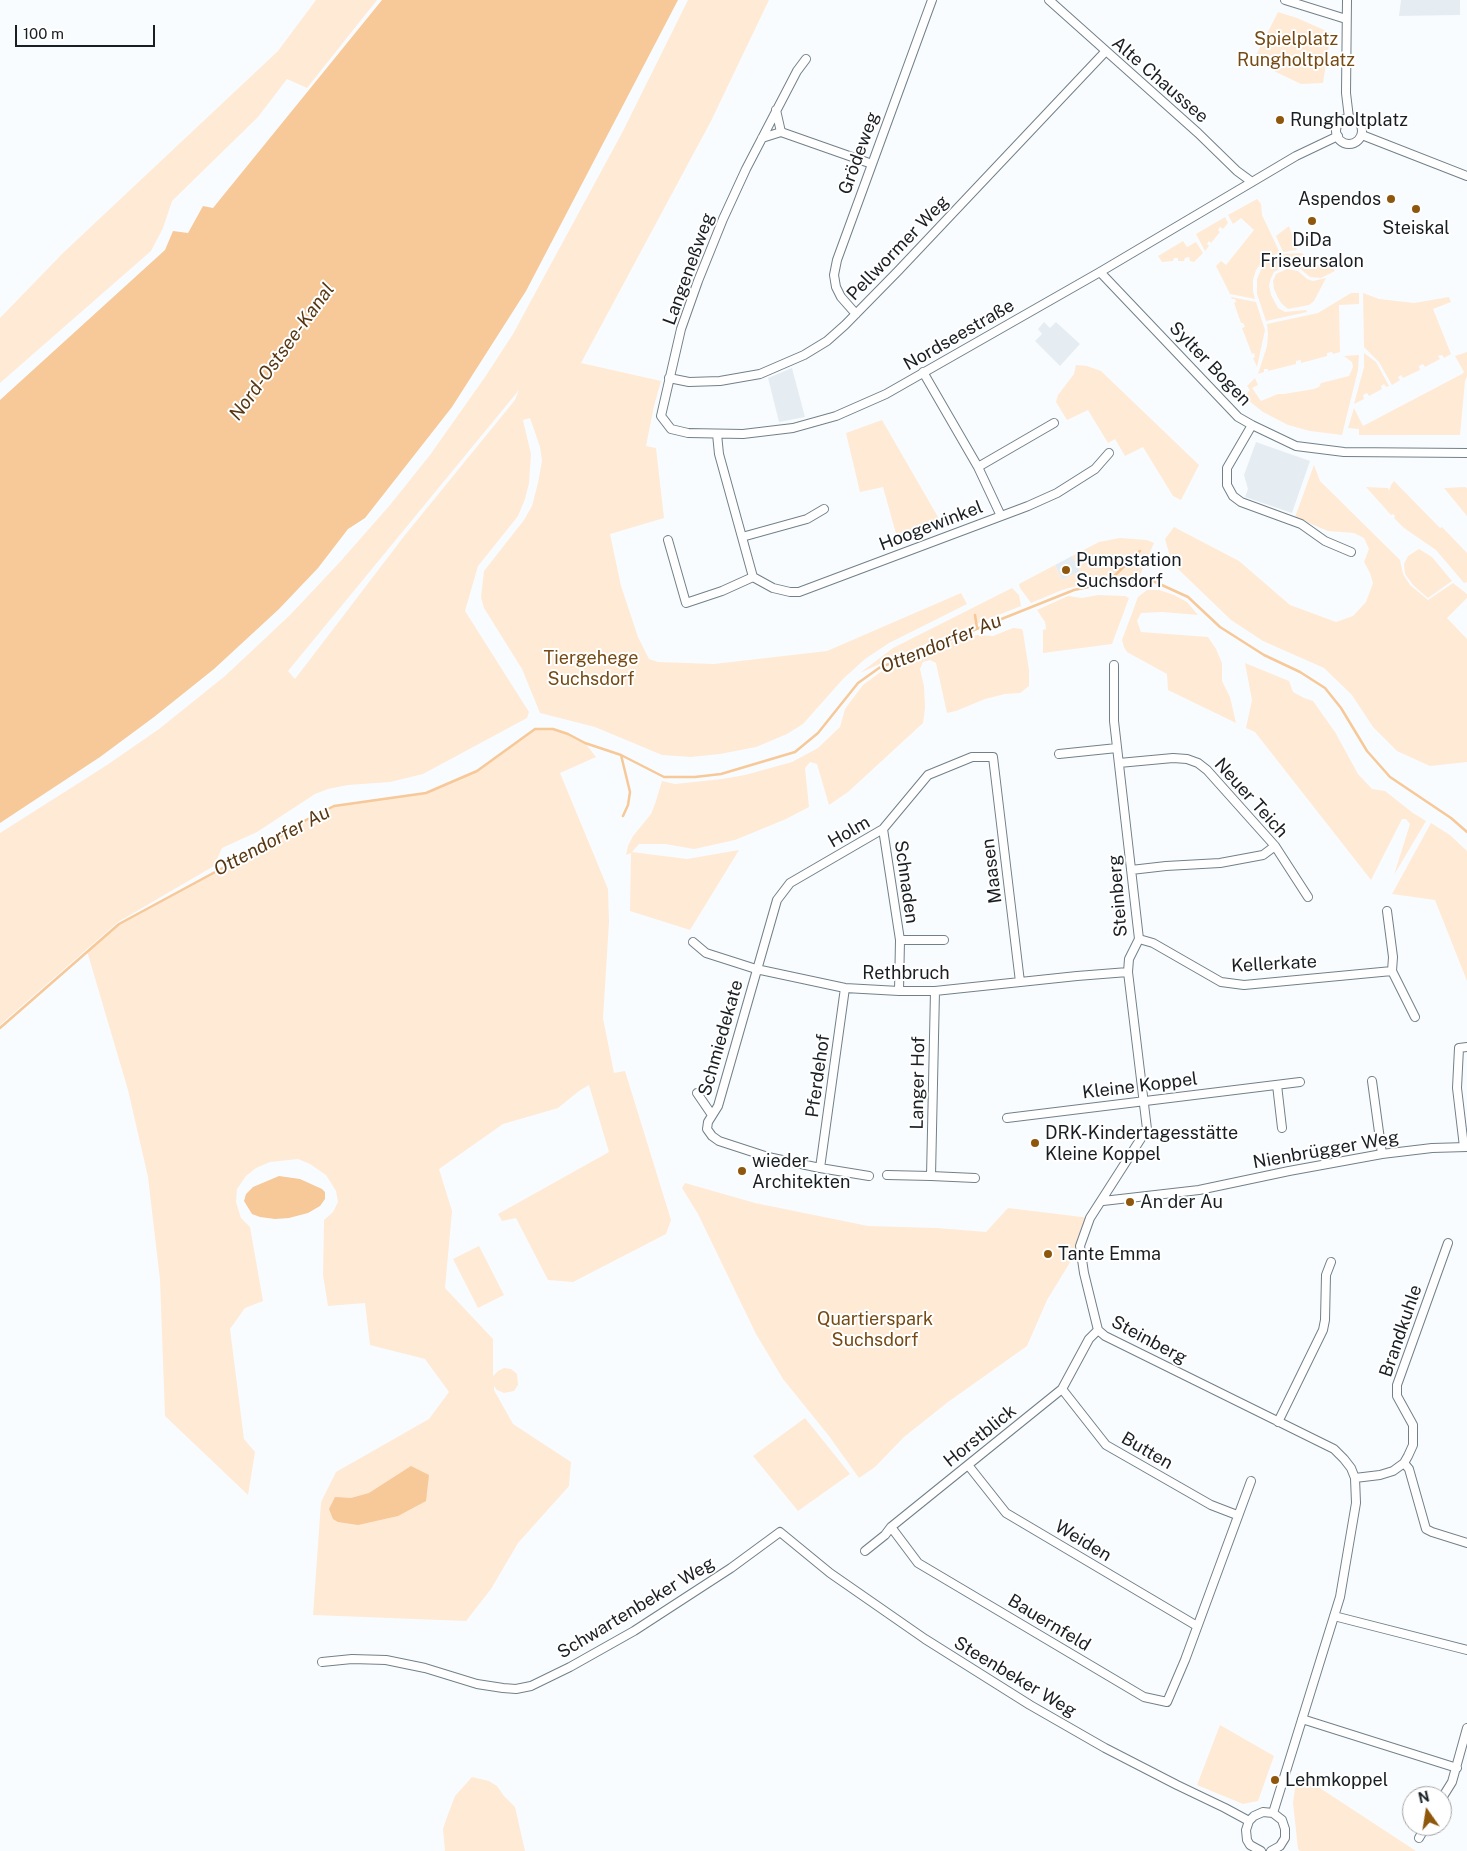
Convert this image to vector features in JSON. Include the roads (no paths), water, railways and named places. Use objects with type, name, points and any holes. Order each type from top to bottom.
[{"type":"street","name":"Grödeweg","points":[[856,314],[841,297],[836,287],[834,275],[837,260],[932,0]]},
{"type":"street","name":"Alte Chaussee","points":[[1049,0],[1105,52],[1198,133],[1237,171],[1252,182]]},
{"type":"street","points":[[1285,0],[1346,20]]},
{"type":"street","points":[[1346,0],[1346,93],[1349,118]]},
{"type":"street","name":"Pellwormer Weg","points":[[669,378],[689,382],[741,378],[769,371],[804,356],[827,341],[856,314],[1105,52]]},
{"type":"street","name":"Langeneßweg","points":[[661,416],[681,329],[722,219],[776,110],[797,71],[806,59]]},
{"type":"street","points":[[776,110],[781,132]]},
{"type":"street","points":[[1349,118],[1355,119],[1360,123],[1362,135],[1352,143],[1346,143],[1338,136],[1336,131],[1340,122],[1349,118]]},
{"type":"street","points":[[762,138],[781,132],[872,164]]},
{"type":"street","points":[[1362,135],[1467,176]]},
{"type":"street","points":[[1252,182],[1296,156],[1338,136]]},
{"type":"street","name":"Nordseestraße","points":[[661,416],[671,429],[688,433],[743,434],[792,428],[836,416],[886,394],[1100,272],[1252,182]]},
{"type":"street","name":"Sylter Bogen","points":[[1100,272],[1238,417],[1296,446],[1335,451],[1467,453]]},
{"type":"street","points":[[923,372],[978,467],[1001,516]]},
{"type":"street","points":[[978,467],[1054,424]]},
{"type":"street","points":[[1252,424],[1227,468],[1227,485],[1233,496],[1241,502],[1301,524],[1325,540],[1351,552]]},
{"type":"street","points":[[668,540],[686,603],[722,591],[753,577],[719,454],[717,434]]},
{"type":"street","name":"Hoogewinkel","points":[[753,577],[773,588],[799,592],[1028,506],[1057,493],[1095,469],[1109,453]]},
{"type":"street","points":[[742,537],[807,519],[824,509]]},
{"type":"street","name":"Steinberg","points":[[1114,665],[1113,700],[1117,748],[1139,939],[1129,959],[1128,972],[1147,1129],[1103,1201],[1090,1218],[1080,1246],[1084,1274],[1098,1330],[1105,1336],[1334,1450],[1351,1468],[1355,1478],[1356,1503],[1340,1597],[1273,1813]]},
{"type":"street","points":[[1058,754],[1117,748]]},
{"type":"street","name":"Holm","points":[[756,969],[777,900],[790,883],[883,829],[928,775],[972,756],[993,757]]},
{"type":"street","name":"Maasen","points":[[993,757],[1020,982]]},
{"type":"street","name":"Neuer Teich","points":[[1119,763],[1173,758],[1187,759],[1198,763],[1207,770],[1275,846],[1308,897]]},
{"type":"street","name":"Schnaden","points":[[883,829],[900,940],[899,992]]},
{"type":"street","points":[[1131,870],[1220,863],[1263,855],[1275,846]]},
{"type":"street","points":[[1387,911],[1393,957],[1392,971],[1415,1017]]},
{"type":"street","name":"Kellerkate","points":[[1139,939],[1153,943],[1221,982],[1244,985],[1392,971]]},
{"type":"street","name":"Schnaden","points":[[900,940],[944,940]]},
{"type":"street","name":"Rethbruch","points":[[693,942],[706,953],[756,969],[845,988],[899,992],[935,991],[1128,972]]},
{"type":"street","name":"Schmiedekate","points":[[756,969],[718,1106],[708,1122],[707,1129],[719,1142],[768,1157],[820,1168]]},
{"type":"street","name":"Pferdehof","points":[[820,1168],[845,988]]},
{"type":"street","name":"Langer Hof","points":[[930,1176],[935,991]]},
{"type":"street","points":[[1466,1147],[1457,1088],[1459,1048],[1467,1047]]},
{"type":"street","points":[[1372,1081],[1382,1154]]},
{"type":"street","name":"Kleine Koppel","points":[[1007,1118],[1300,1082]]},
{"type":"street","points":[[1277,1085],[1282,1128]]},
{"type":"street","name":"Schmiedekate","points":[[697,1093],[712,1115]]},
{"type":"street","name":"Nienbrügger Weg","points":[[1103,1201],[1199,1190],[1382,1154],[1432,1148],[1466,1147]]},
{"type":"street","points":[[820,1168],[869,1176]]},
{"type":"street","points":[[887,1175],[975,1178]]},
{"type":"street","name":"Brandkuhle","points":[[1404,1463],[1413,1445],[1413,1425],[1397,1396],[1397,1384],[1448,1243]]},
{"type":"street","points":[[1278,1422],[1323,1330],[1326,1275],[1331,1262]]},
{"type":"street","name":"Horstblick","points":[[865,1551],[885,1535],[890,1527],[1062,1389],[1089,1339],[1098,1330]]},
{"type":"street","name":"Butten","points":[[1062,1389],[1106,1444],[1211,1505],[1237,1515]]},
{"type":"street","points":[[1355,1478],[1380,1475],[1393,1471],[1404,1463],[1409,1469],[1426,1529],[1467,1543]]},
{"type":"street","name":"Weiden","points":[[968,1465],[1006,1513],[1197,1626]]},
{"type":"street","points":[[1197,1626],[1251,1481]]},
{"type":"street","name":"Bauernfeld","points":[[890,1527],[918,1563],[1144,1697],[1167,1702],[1197,1626]]},
{"type":"street","name":"Schwartenbeker Weg","points":[[322,1662],[352,1659],[386,1660],[425,1668],[477,1684],[516,1689],[532,1686],[634,1632],[731,1568],[780,1532]]},
{"type":"street","name":"Steenbeker Weg","points":[[780,1532],[830,1573],[925,1639],[1030,1705],[1105,1748],[1249,1822]]},
{"type":"street","points":[[1334,1616],[1467,1650]]},
{"type":"street","points":[[1302,1719],[1456,1768]]},
{"type":"street","points":[[1450,1786],[1467,1728]]},
{"type":"street","points":[[1261,1851],[1256,1849],[1247,1840],[1246,1830],[1254,1816],[1262,1812],[1273,1813],[1282,1820],[1285,1829],[1283,1848],[1271,1851]]},
{"type":"water","name":"Nord-Ostsee-Kanal","points":[[382,0],[678,0],[526,291],[452,407],[365,518],[348,529],[318,568],[279,609],[214,669],[100,757],[0,823],[0,400],[165,250],[173,231],[188,233],[203,206],[213,208]]},
{"type":"water","points":[[279,1176],[300,1179],[322,1189],[325,1192],[325,1199],[320,1206],[308,1213],[289,1218],[275,1219],[252,1214],[244,1201],[246,1194],[253,1187]]},
{"type":"water","points":[[411,1466],[429,1475],[426,1501],[398,1516],[358,1525],[338,1522],[333,1519],[329,1509],[335,1497],[351,1498],[369,1493]]},
{"type":"waterway","points":[[1107,583],[1140,551]]},
{"type":"waterway","name":"Ottendorfer Au","points":[[0,1028],[119,924],[334,806],[426,793],[477,771],[535,729],[553,729],[568,734],[585,743],[621,755],[664,777],[695,777],[721,774],[795,752],[818,733],[858,683],[879,668],[1074,590],[1107,583],[1133,580],[1153,581],[1188,597],[1220,627],[1264,655],[1300,672],[1325,688],[1341,708],[1367,751],[1390,777],[1451,818],[1467,832]]},
{"type":"waterway","points":[[975,615],[977,628]]},
{"type":"waterway","points":[[621,755],[630,792],[628,805],[623,816]]},
{"type":"place","name":"Rungholtplatz","points":[[1280,120]]},
{"type":"place","name":"Aspendos","points":[[1391,199]]},
{"type":"place","name":"Steiskal","points":[[1416,209]]},
{"type":"place","name":"DiDa Friseursalon","points":[[1312,221]]},
{"type":"place","name":"Pumpstation Suchsdorf","points":[[1066,570]]},
{"type":"place","name":"DRK-Kindertagesstätte Kleine Koppel","points":[[1035,1143]]},
{"type":"place","name":"wieder Architekten","points":[[742,1171]]},
{"type":"place","name":"An der Au","points":[[1130,1202]]},
{"type":"place","name":"Tante Emma","points":[[1048,1254]]},
{"type":"place","name":"Lehmkoppel","points":[[1275,1780]]},
{"type":"park label","name":"Spielplatz Rungholtplatz","points":[[1296,49]]},
{"type":"park label","name":"Tiergehege Suchsdorf","points":[[591,668]]},
{"type":"park label","name":"Quartierspark Suchsdorf","points":[[875,1329]]}]
